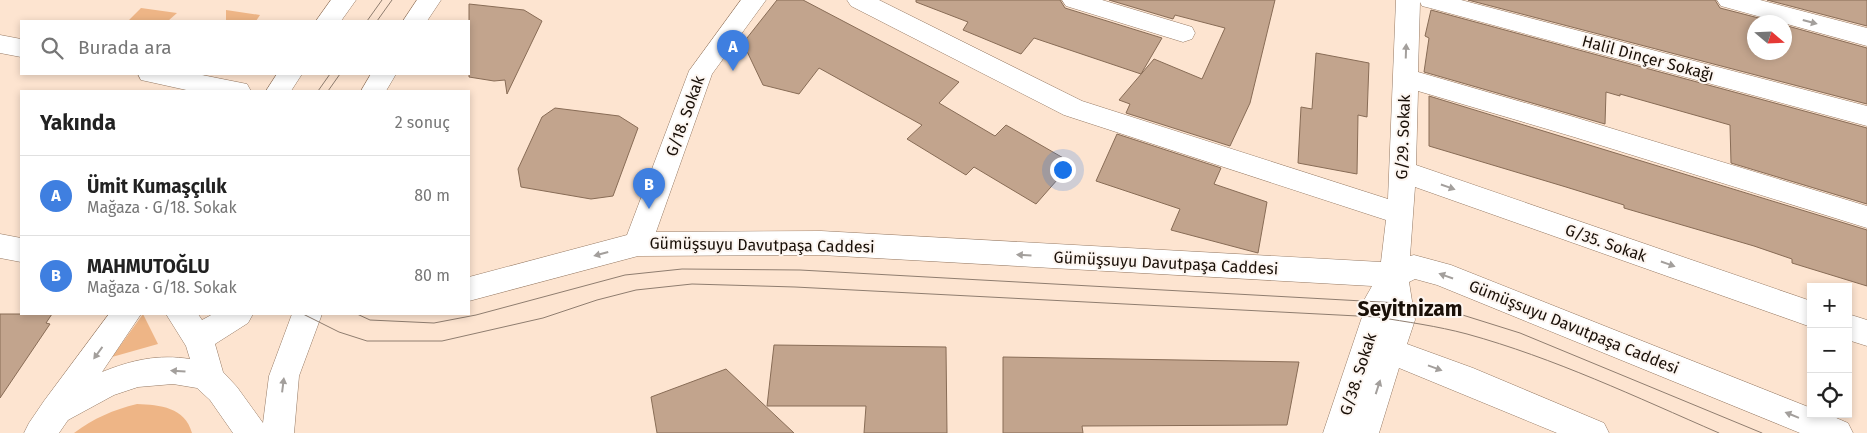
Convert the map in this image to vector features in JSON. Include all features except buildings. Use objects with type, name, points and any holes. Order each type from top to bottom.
[{"type":"street","points":[[329,20],[344,0]]},
{"type":"street","points":[[417,20],[429,0]]},
{"type":"street","name":"G/18. Sokak","points":[[638,244],[701,71],[754,0]]},
{"type":"street","points":[[859,0],[1073,108],[1400,214]]},
{"type":"street","points":[[1074,0],[1184,32]]},
{"type":"street","name":"G/29. Sokak","points":[[1394,274],[1400,214],[1408,0]]},
{"type":"street","name":"Halil Dinçer Sokağı","points":[[1430,0],[1867,116]]},
{"type":"street","points":[[1521,24],[1523,0]]},
{"type":"street","points":[[1729,0],[1867,37]]},
{"type":"street","points":[[0,44],[20,48]]},
{"type":"street","points":[[155,75],[233,90]]},
{"type":"street","points":[[279,90],[289,75]]},
{"type":"street","points":[[374,90],[383,75]]},
{"type":"street","points":[[1406,78],[1574,127],[1867,217]]},
{"type":"street","name":"G/35. Sokak","points":[[1402,171],[1807,313]]},
{"type":"street","name":"Gümüşsuyu Davutpaşa Caddesi","points":[[470,288],[638,244],[821,243],[1315,272],[1394,274],[1414,267],[1441,274],[1837,433]]},
{"type":"street","points":[[0,246],[20,250]]},
{"type":"street","name":"G/38. Sokak","points":[[1363,433],[1400,320],[1394,274]]},
{"type":"street","name":"G/38. Sokak","points":[[1339,433],[1377,317],[1378,302],[1394,274]]},
{"type":"street","points":[[48,422],[125,315]]},
{"type":"street","points":[[182,315],[198,338],[207,359],[208,378],[252,433]]},
{"type":"street","points":[[198,338],[236,315]]},
{"type":"street","points":[[278,433],[284,376],[307,315]]},
{"type":"street","points":[[1851,328],[1867,333]]},
{"type":"street","points":[[1390,351],[1462,378],[1593,433]]},
{"type":"street","points":[[48,422],[93,390],[133,374],[152,370],[183,371],[208,378]]},
{"type":"shaded area","points":[[141,8],[177,13],[169,20],[129,20]]},
{"type":"shaded area","points":[[226,10],[260,15],[257,20],[226,20]]},
{"type":"shaded area","points":[[142,315],[144,315],[158,344],[112,357]]},
{"type":"shaded area","points":[[137,404],[154,405],[178,413],[189,424],[192,433],[74,433],[104,415]]},
{"type":"tram line","points":[[368,20],[382,0]]},
{"type":"tram line","points":[[378,20],[392,0]]},
{"type":"tram line","points":[[319,90],[329,75]]},
{"type":"tram line","points":[[329,90],[339,75]]},
{"type":"tram line","points":[[359,315],[370,320],[434,323],[476,315],[625,275],[682,269],[800,270],[1399,303],[1453,312],[1520,333],[1762,433]]},
{"type":"tram line","points":[[305,315],[339,332],[367,341],[442,341],[543,318],[597,300],[636,290],[692,284],[795,287],[1377,317],[1422,324],[1467,334],[1499,344],[1563,366],[1719,433]]},
{"type":"place","name":"Ümit Kumaşçılık","points":[[733,71]]},
{"type":"place","name":"MAHMUTOĞLU","points":[[649,209]]},
{"type":"district","name":"Seyitnizam","points":[[1410,309]]}]
